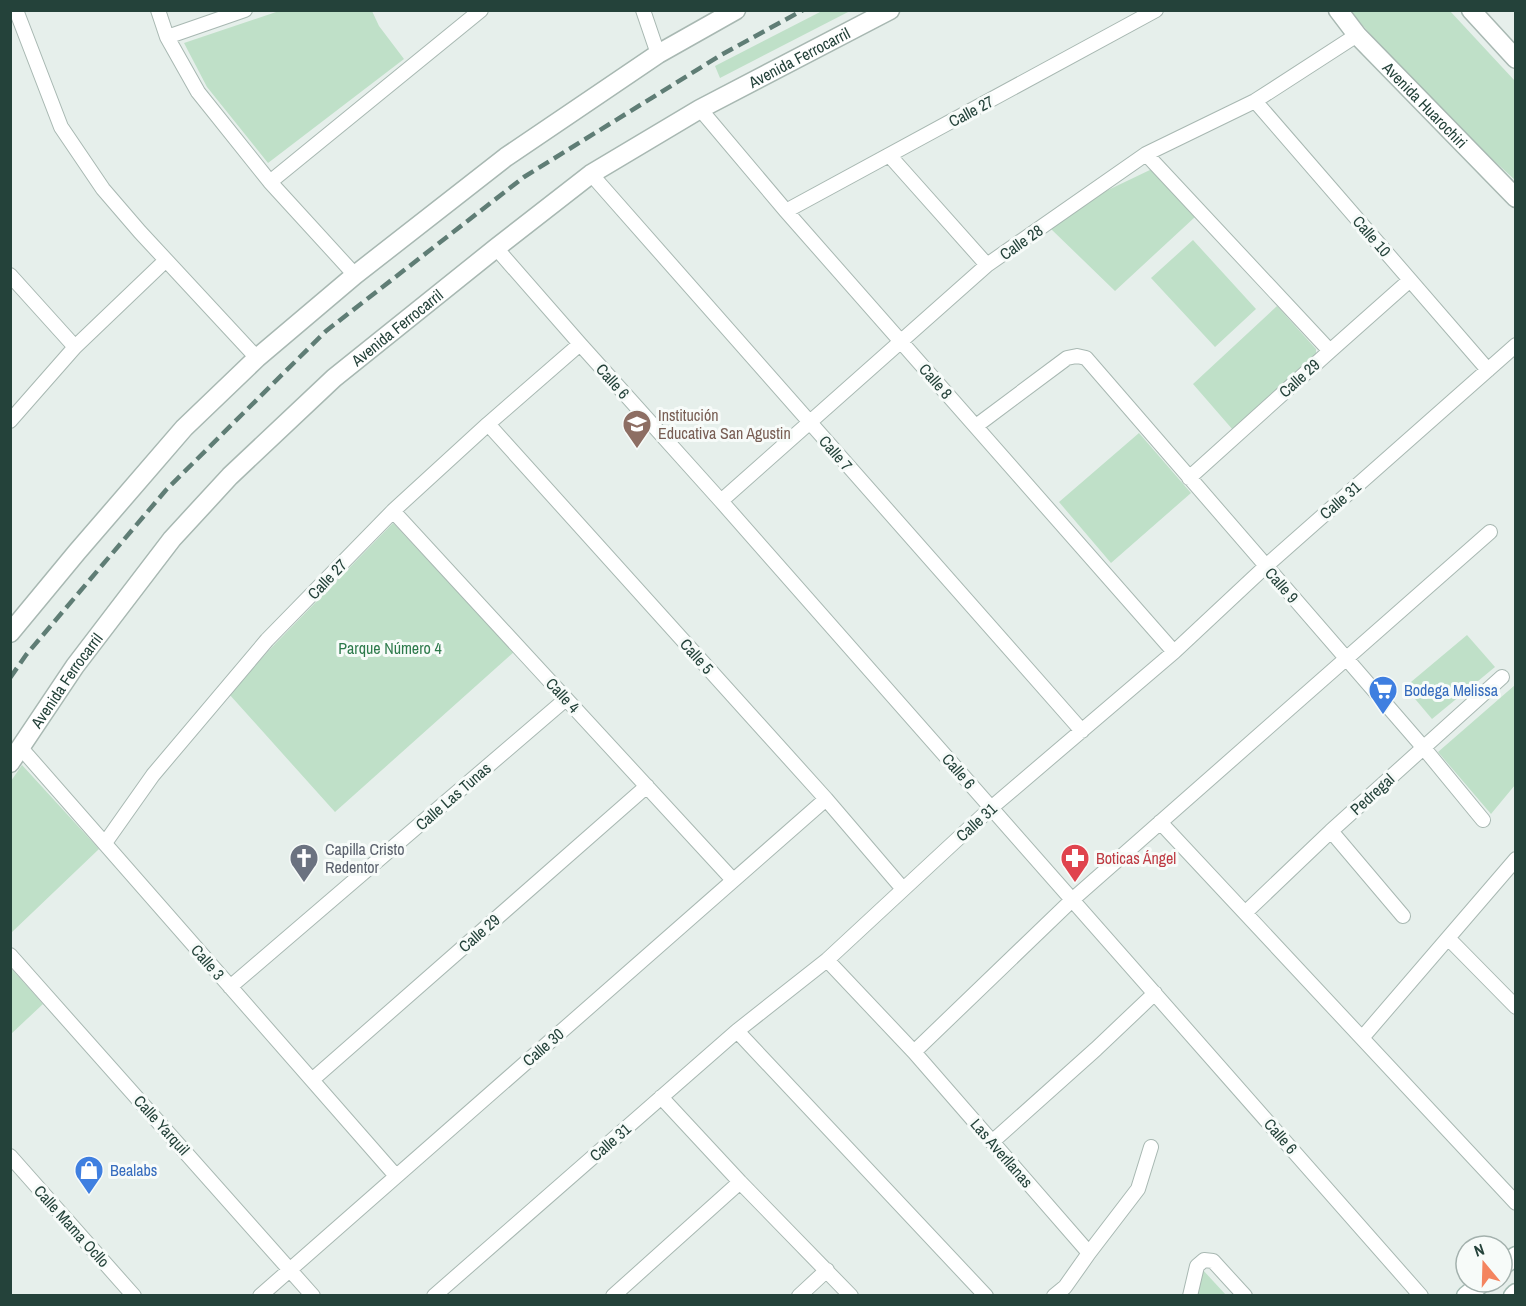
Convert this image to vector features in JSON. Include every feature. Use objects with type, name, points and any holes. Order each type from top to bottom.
[{"type":"street","points":[[16,10],[61,127],[103,189],[257,358]]},
{"type":"street","points":[[158,10],[167,38],[198,92],[270,182],[355,276]]},
{"type":"street","points":[[167,38],[245,10]]},
{"type":"street","points":[[270,182],[481,10]]},
{"type":"street","points":[[643,10],[657,54]]},
{"type":"street","points":[[10,633],[184,428],[257,358],[355,276],[506,157],[657,54],[736,10]]},
{"type":"street","name":"Avenida Ferrocarril","points":[[10,763],[75,666],[172,539],[230,476],[334,378],[591,174],[700,109],[890,10]]},
{"type":"street","name":"Calle 27","points":[[786,211],[1156,10]]},
{"type":"street","name":"Avenida Huarochiri","points":[[1338,10],[1357,34],[1515,198]]},
{"type":"street","points":[[1471,10],[1515,58]]},
{"type":"street","name":"Calle 28","points":[[721,501],[987,265],[1146,154],[1256,101],[1357,34]]},
{"type":"street","name":"Calle 10","points":[[1256,101],[1488,370]]},
{"type":"street","name":"Calle 8","points":[[700,109],[786,211],[1174,652]]},
{"type":"street","points":[[1146,154],[1330,351]]},
{"type":"street","points":[[889,155],[987,265]]},
{"type":"street","name":"Calle 7","points":[[591,174],[1082,730]]},
{"type":"street","name":"Calle 6","points":[[496,248],[1421,1296]]},
{"type":"street","points":[[10,421],[75,347],[166,260]]},
{"type":"street","points":[[10,275],[75,347]]},
{"type":"street","name":"Calle 29","points":[[1189,478],[1410,280]]},
{"type":"street","name":"Calle 27","points":[[105,843],[153,775],[267,640],[393,511],[580,344]]},
{"type":"street","name":"Calle 31","points":[[434,1296],[737,1031],[827,960],[991,808],[1174,652],[1266,566],[1515,345]]},
{"type":"street","name":"Calle 9","points":[[976,426],[1067,358],[1077,356],[1086,358],[1423,747],[1483,820]]},
{"type":"street","name":"Calle 5","points":[[488,424],[826,799],[903,889]]},
{"type":"street","name":"Calle 4","points":[[393,511],[734,880]]},
{"type":"street","points":[[827,960],[914,1052],[1072,900],[1490,532]]},
{"type":"street","name":"Pedregal","points":[[1245,913],[1331,831],[1502,676]]},
{"type":"street","name":"Calle Las Tunas","points":[[230,987],[566,699]]},
{"type":"street","name":"Calle 3","points":[[21,748],[396,1176]]},
{"type":"street","name":"Calle 29","points":[[312,1080],[647,786]]},
{"type":"street","name":"Calle 30","points":[[260,1296],[826,799]]},
{"type":"street","points":[[1160,822],[1515,1203]]},
{"type":"street","points":[[1331,831],[1403,916]]},
{"type":"street","points":[[1362,1038],[1515,859]]},
{"type":"street","points":[[1448,938],[1515,1007]]},
{"type":"street","name":"Calle Yarquil","points":[[10,955],[313,1296]]},
{"type":"street","points":[[992,1142],[1155,993]]},
{"type":"street","points":[[737,1031],[986,1296]]},
{"type":"street","name":"Las Averllanas","points":[[914,1052],[1089,1253]]},
{"type":"street","points":[[662,1097],[740,1182],[851,1296]]},
{"type":"street","points":[[1054,1296],[1065,1287],[1138,1189],[1151,1148]]},
{"type":"street","name":"Calle Mama Ocllo","points":[[10,1156],[134,1296]]},
{"type":"street","points":[[613,1296],[740,1182]]},
{"type":"street","points":[[1190,1296],[1197,1266],[1204,1260],[1213,1261],[1245,1296]]},
{"type":"street","points":[[799,1296],[827,1270]]},
{"type":"green space","points":[[279,11],[372,11],[379,26],[404,59],[268,163],[207,87],[184,43]]},
{"type":"green space","points":[[822,11],[850,11],[720,78],[715,66]]},
{"type":"green space","points":[[1350,11],[1450,11],[1515,81],[1515,180],[1379,44]]},
{"type":"green space","points":[[1152,169],[1195,217],[1115,291],[1050,228],[1106,191]]},
{"type":"green space","points":[[1193,240],[1256,309],[1215,347],[1151,278]]},
{"type":"green space","points":[[1277,306],[1316,349],[1316,355],[1233,430],[1193,384]]},
{"type":"green space","points":[[1139,433],[1191,493],[1111,563],[1059,502]]},
{"type":"green space","name":"Parque Número 4","points":[[393,523],[514,652],[335,812],[229,694]]},
{"type":"green space","points":[[1467,635],[1495,667],[1432,719],[1405,687]]},
{"type":"green space","points":[[1515,685],[1515,785],[1491,814],[1438,752]]},
{"type":"green space","points":[[22,765],[99,849],[11,933],[11,781]]},
{"type":"green space","points":[[10,967],[43,1004],[11,1034],[10,1034]]},
{"type":"green space","points":[[1202,1269],[1226,1295],[1196,1296]]},
{"type":"railway","points":[[10,678],[26,655],[166,490],[326,331],[524,177],[721,55],[803,10]]},
{"type":"place","name":"Institución Educativa San Agustin","points":[[637,450]]},
{"type":"place","name":"Bodega Melissa","points":[[1383,716]]},
{"type":"place","name":"Capilla Cristo Redentor","points":[[304,884]]},
{"type":"place","name":"Boticas Ángel","points":[[1075,884]]},
{"type":"place","name":"Bealabs","points":[[89,1196]]}]
